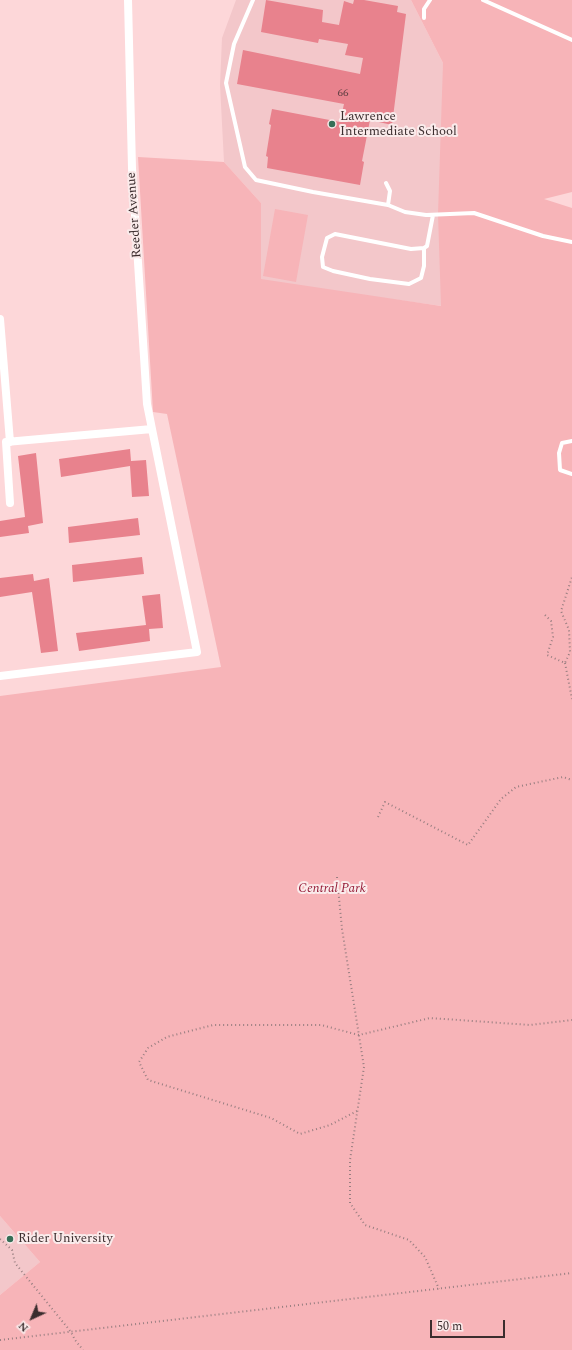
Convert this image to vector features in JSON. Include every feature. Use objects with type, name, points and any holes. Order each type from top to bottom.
[{"type":"street","name":"Reeder Avenue","points":[[0,676],[197,652],[147,404],[132,168],[128,0]]},
{"type":"street","points":[[0,319],[2,365],[10,442]]},
{"type":"street","points":[[10,504],[6,442],[152,429]]},
{"type":"lane","points":[[253,0],[234,44],[226,83],[245,167],[256,180],[388,205],[405,212],[433,215],[474,213],[543,236],[572,242]]},
{"type":"lane","points":[[424,18],[424,9],[430,0]]},
{"type":"lane","points":[[483,0],[572,40]]},
{"type":"lane","points":[[386,183],[390,191],[388,205]]},
{"type":"lane","points":[[424,248],[411,249],[334,234],[327,238],[322,257],[323,267],[333,271],[370,279],[409,284],[421,278],[424,266],[424,248],[427,246],[433,215]]},
{"type":"lane","points":[[572,441],[562,443],[559,453],[560,470],[572,474]]},
{"type":"path","points":[[572,577],[561,611],[569,630],[570,652],[564,663],[572,700]]},
{"type":"path","points":[[545,615],[551,621],[553,637],[547,655],[564,663]]},
{"type":"path","points":[[378,817],[385,802],[468,845],[501,799],[516,787],[562,777],[572,780]]},
{"type":"path","points":[[337,877],[342,929],[364,1067],[350,1160],[350,1203],[365,1225],[410,1240],[425,1257],[439,1289]]},
{"type":"path","points":[[357,1111],[330,1125],[300,1134],[271,1118],[148,1080],[139,1062],[148,1048],[167,1037],[213,1025],[320,1025],[359,1035],[430,1018],[530,1025],[572,1020]]},
{"type":"path","points":[[0,1239],[12,1250],[15,1263],[71,1332],[74,1340],[83,1350]]},
{"type":"path","points":[[0,1340],[572,1273]]},
{"type":"shaded area","name":"Lawrence Intermediate School","points":[[236,0],[411,0],[443,63],[442,306],[259,281],[261,203],[224,162],[220,85],[222,38]]},
{"type":"shaded area","name":"Rider University","points":[[0,1216],[40,1262],[0,1295]]},
{"type":"green space","name":"Central Park","points":[[411,0],[572,0],[572,192],[544,199],[572,208],[572,1350],[0,1350],[0,1295],[40,1262],[0,1216],[0,696],[221,667],[167,414],[153,412],[138,157],[224,162],[261,203],[261,279],[441,306],[438,214],[443,63]]},
{"type":"green space","points":[[275,209],[308,215],[296,282],[263,276]]},
{"type":"building","name":"Lawrence Intermediate School","points":[[266,0],[323,10],[322,22],[339,25],[344,1],[353,4],[354,0],[364,0],[398,6],[397,12],[406,14],[392,125],[370,120],[362,161],[364,162],[360,185],[267,168],[268,157],[266,156],[272,109],[340,122],[344,104],[237,84],[243,50],[360,74],[363,58],[345,55],[348,44],[319,39],[318,43],[261,32]]},
{"type":"building","points":[[130,449],[131,461],[146,460],[149,496],[132,497],[130,466],[61,477],[59,459]]},
{"type":"building","points":[[36,453],[43,523],[28,526],[29,533],[0,537],[0,521],[25,517],[18,456]]},
{"type":"building","points":[[138,518],[140,535],[69,543],[68,527]]},
{"type":"building","points":[[142,557],[144,574],[73,582],[72,565]]},
{"type":"building","points":[[33,574],[34,581],[49,578],[58,651],[41,653],[32,592],[0,597],[0,578]]},
{"type":"building","points":[[160,594],[163,628],[149,629],[150,641],[79,651],[76,633],[146,625],[142,596]]},
{"type":"place","name":"Lawrence Intermediate School","points":[[332,124]]},
{"type":"place","name":"Rider University","points":[[10,1239]]}]
